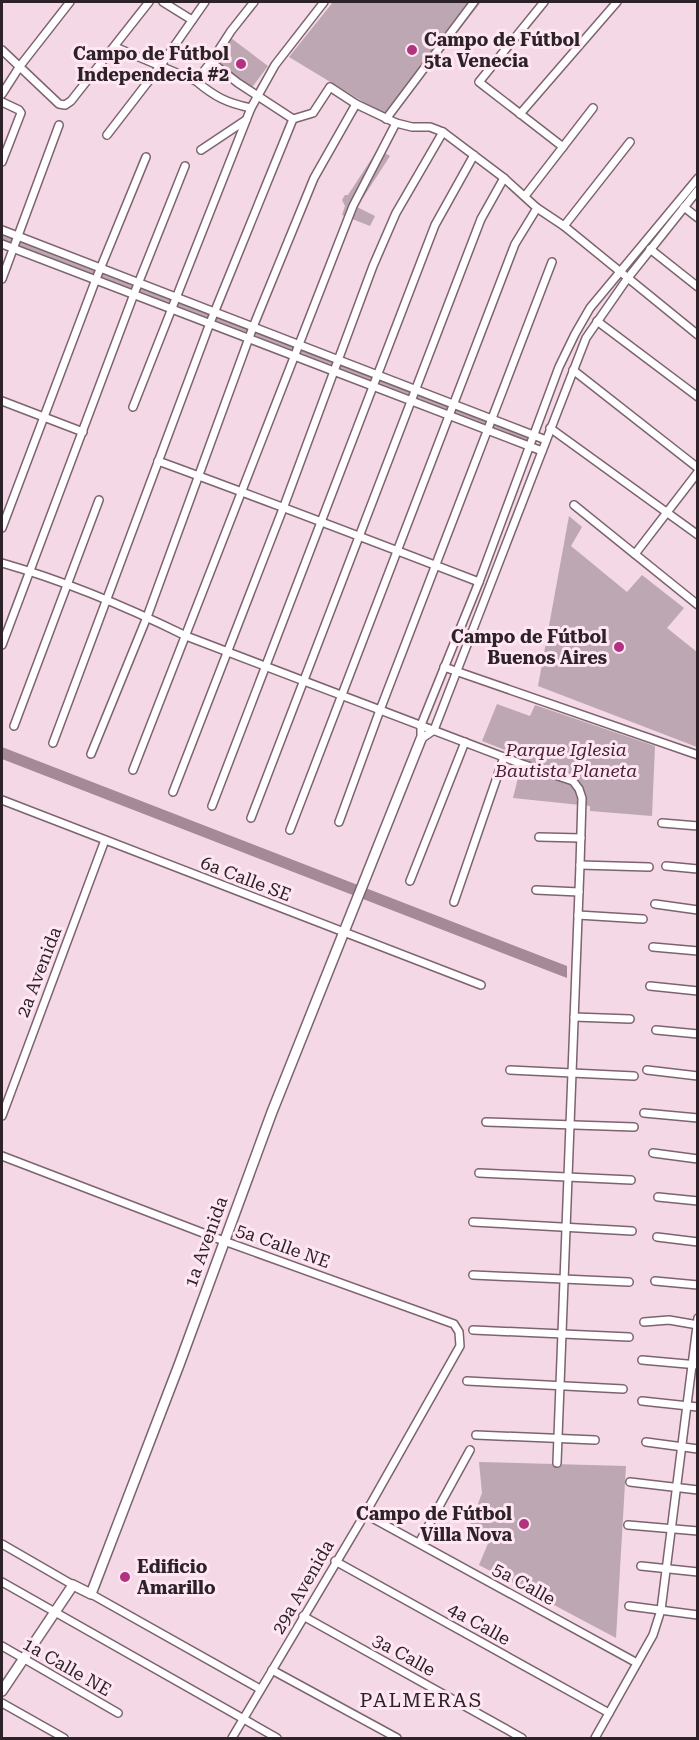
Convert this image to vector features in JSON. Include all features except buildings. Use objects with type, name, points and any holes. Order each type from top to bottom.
[{"type":"street","points":[[2,93],[70,2]]},
{"type":"street","points":[[2,50],[58,104],[65,105],[71,101],[149,2]]},
{"type":"street","points":[[163,2],[192,20]]},
{"type":"street","points":[[107,135],[161,65],[205,2]]},
{"type":"street","points":[[196,81],[225,39],[255,2]]},
{"type":"street","points":[[133,407],[251,108],[275,65],[324,2]]},
{"type":"street","points":[[386,119],[474,2]]},
{"type":"street","points":[[544,2],[479,82],[563,147]]},
{"type":"street","points":[[520,114],[617,2]]},
{"type":"street","points":[[115,47],[196,81],[213,95],[229,103],[251,108]]},
{"type":"street","points":[[211,62],[293,119]]},
{"type":"street","points":[[53,742],[214,312],[293,119],[313,112],[330,87],[356,104],[396,123],[412,127],[430,127],[443,132],[504,178],[537,208],[564,226],[698,335]]},
{"type":"street","points":[[2,102],[21,113],[2,162]]},
{"type":"street","points":[[91,754],[147,617],[253,327],[314,178],[356,104]]},
{"type":"street","points":[[525,196],[593,108]]},
{"type":"street","points":[[201,150],[246,120]]},
{"type":"street","points":[[133,770],[353,206],[396,123]]},
{"type":"street","points":[[2,279],[59,125]]},
{"type":"street","points":[[173,792],[284,506],[373,266],[396,213],[443,132]]},
{"type":"street","points":[[564,226],[630,142]]},
{"type":"street","points":[[212,806],[435,225],[474,155]]},
{"type":"street","points":[[2,528],[96,279],[146,157]]},
{"type":"street","points":[[2,645],[134,294],[185,166]]},
{"type":"street","points":[[252,818],[481,219],[504,178]]},
{"type":"street","points":[[421,739],[421,725],[575,334],[590,308],[698,178]]},
{"type":"street","points":[[421,739],[434,730],[586,338],[627,279],[698,190]]},
{"type":"street","points":[[684,207],[698,218]]},
{"type":"street","points":[[290,830],[515,244],[537,208]]},
{"type":"street","points":[[2,230],[546,440]]},
{"type":"street","points":[[2,244],[542,451]]},
{"type":"street","points":[[650,249],[698,287]]},
{"type":"street","points":[[339,822],[552,262]]},
{"type":"street","points":[[597,321],[698,397]]},
{"type":"street","points":[[573,370],[698,470],[634,554]]},
{"type":"street","points":[[2,401],[82,432]]},
{"type":"street","points":[[550,428],[698,535]]},
{"type":"street","points":[[158,461],[242,490],[358,538],[478,582]]},
{"type":"street","points":[[14,726],[99,500]]},
{"type":"street","points":[[574,505],[698,605]]},
{"type":"street","points":[[2,563],[68,585],[147,617],[186,636],[573,781],[577,785],[582,798],[581,838],[556,1463]]},
{"type":"street","points":[[444,667],[698,755]]},
{"type":"street","name":"1a Avenida","points":[[91,1594],[294,1056],[421,739]]},
{"type":"street","points":[[410,881],[465,742]]},
{"type":"street","points":[[454,902],[504,757]]},
{"type":"street","name":"6a Calle SE","points":[[2,800],[481,985]]},
{"type":"street","points":[[662,823],[698,826]]},
{"type":"street","points":[[539,837],[581,838]]},
{"type":"street","name":"2a Avenida","points":[[2,1116],[105,840]]},
{"type":"street","points":[[580,865],[648,867]]},
{"type":"street","points":[[666,866],[698,869]]},
{"type":"street","points":[[536,890],[579,892]]},
{"type":"street","points":[[655,904],[698,910]]},
{"type":"street","points":[[578,915],[643,919]]},
{"type":"street","points":[[653,947],[698,951]]},
{"type":"street","points":[[650,986],[698,991]]},
{"type":"street","points":[[574,1017],[630,1019]]},
{"type":"street","points":[[656,1030],[698,1034]]},
{"type":"street","points":[[510,1070],[634,1076]]},
{"type":"street","points":[[647,1070],[698,1076]]},
{"type":"street","points":[[644,1113],[698,1118]]},
{"type":"street","points":[[486,1122],[570,1123],[634,1127]]},
{"type":"street","points":[[653,1153],[698,1159]]},
{"type":"street","name":"5a Calle NE","points":[[2,1156],[224,1241],[454,1324]]},
{"type":"street","points":[[479,1173],[631,1180]]},
{"type":"street","points":[[658,1197],[698,1201]]},
{"type":"street","points":[[473,1222],[632,1231]]},
{"type":"street","points":[[657,1237],[698,1242]]},
{"type":"street","points":[[473,1275],[629,1282]]},
{"type":"street","points":[[656,1281],[698,1285]]},
{"type":"street","points":[[595,1738],[653,1635],[661,1610],[687,1406],[695,1365],[697,1322],[669,1320],[644,1322]]},
{"type":"street","name":"29a Avenida","points":[[232,1738],[335,1561],[365,1514],[460,1346],[459,1332],[454,1324]]},
{"type":"street","points":[[473,1330],[629,1337]]},
{"type":"street","points":[[642,1360],[695,1365]]},
{"type":"street","points":[[467,1381],[623,1389]]},
{"type":"street","points":[[642,1401],[698,1407]]},
{"type":"street","points":[[477,1435],[595,1440]]},
{"type":"street","points":[[646,1442],[698,1449]]},
{"type":"street","points":[[419,1542],[470,1450]]},
{"type":"street","points":[[630,1482],[698,1490]]},
{"type":"street","name":"5a Calle","points":[[365,1514],[637,1663]]},
{"type":"street","points":[[628,1525],[698,1531]]},
{"type":"street","points":[[2,1544],[260,1689]]},
{"type":"street","name":"4a Calle","points":[[335,1561],[609,1713]]},
{"type":"street","points":[[641,1566],[698,1572]]},
{"type":"street","points":[[2,1582],[277,1738]]},
{"type":"street","points":[[2,1690],[73,1585]]},
{"type":"street","points":[[629,1606],[698,1615]]},
{"type":"street","name":"3a Calle","points":[[303,1616],[522,1738]]},
{"type":"street","name":"1a Calle NE","points":[[2,1646],[118,1713]]},
{"type":"street","points":[[272,1670],[397,1738]]},
{"type":"street","points":[[2,1703],[64,1738]]},
{"type":"green space","points":[[333,2],[481,2],[390,118],[289,57]]},
{"type":"green space","name":"Campo de Fútbol Independecia #2","points":[[231,38],[268,66],[250,90],[214,61]]},
{"type":"green space","points":[[378,149],[390,156],[357,207],[375,216],[370,226],[342,215],[345,206],[342,200],[345,195],[348,195]]},
{"type":"green space","points":[[2,232],[533,436],[529,445],[2,242]]},
{"type":"green space","points":[[569,516],[582,527],[571,546],[627,592],[642,575],[684,608],[667,628],[697,652],[697,747],[538,686]]},
{"type":"green space","name":"Parque Iglesia Bautista Planeta","points":[[497,704],[530,716],[535,705],[655,746],[652,816],[590,811],[590,806],[513,798],[523,757],[482,741]]},
{"type":"green space","points":[[479,1462],[626,1466],[616,1638],[479,1565],[489,1541],[470,1525],[482,1493]]},
{"type":"shaded area","points":[[2,747],[567,966],[567,978],[2,759]]},
{"type":"place","name":"Campo de Fútbol 5ta Venecia","points":[[412,50]]},
{"type":"place","name":"Campo de Fútbol Independecia #2","points":[[241,64]]},
{"type":"place","name":"Campo de Fútbol Buenos Aires","points":[[619,647]]},
{"type":"place","name":"Campo de Fútbol Villa Nova","points":[[524,1524]]},
{"type":"place","name":"Edificio Amarillo","points":[[125,1577]]},
{"type":"district","name":"PALMERAS","points":[[421,1700]]}]
